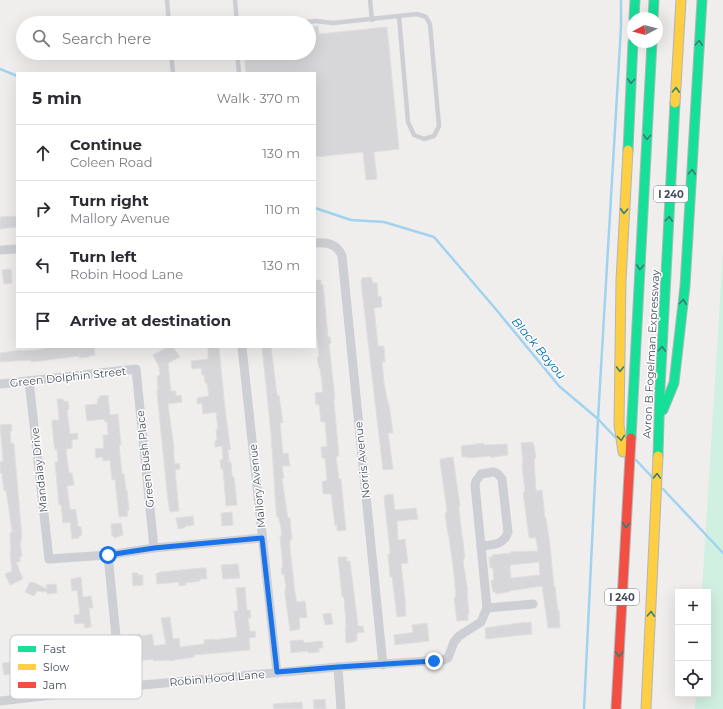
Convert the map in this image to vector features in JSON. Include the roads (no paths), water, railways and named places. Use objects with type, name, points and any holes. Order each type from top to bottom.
[{"type":"highway","points":[[634,0],[634,12]]},
{"type":"highway","points":[[653,12],[654,0]]},
{"type":"highway","name":"Avron B Fogelman Expressway","points":[[646,709],[680,0]]},
{"type":"highway","points":[[659,419],[674,383],[680,330],[690,201],[702,0]]},
{"type":"highway","points":[[628,486],[620,425],[620,399],[622,260],[633,48]]},
{"type":"highway","name":"Avron B Fogelman Expressway","points":[[616,709],[652,48]]},
{"type":"street","name":"Norris Avenue","points":[[316,243],[330,243],[338,248],[342,256],[383,664]]},
{"type":"street","points":[[0,250],[16,249]]},
{"type":"street","name":"Mallory Avenue","points":[[242,348],[277,672]]},
{"type":"street","name":"Green Dolphin Street","points":[[0,384],[136,369]]},
{"type":"street","name":"Green Bush Place","points":[[136,369],[154,548]]},
{"type":"street","name":"Mandalay Drive","points":[[29,381],[49,559],[108,555]]},
{"type":"street","points":[[481,546],[501,542],[504,540],[508,532],[502,479],[494,472],[481,474],[475,485],[487,608],[533,604]]},
{"type":"street","points":[[116,635],[108,555],[154,548],[262,538]]},
{"type":"street","name":"Robin Hood Lane","points":[[142,685],[277,672],[443,660],[448,658],[454,642],[460,636],[481,622],[487,608]]},
{"type":"street","points":[[338,667],[341,709]]},
{"type":"street","name":"Robin Hood Lane","points":[[0,701],[17,699]]},
{"type":"lane","points":[[166,0],[168,16]]},
{"type":"lane","points":[[234,0],[236,16]]},
{"type":"lane","points":[[370,0],[372,20]]},
{"type":"lane","points":[[316,21],[333,23],[417,14],[426,17],[430,24],[439,126],[434,136],[424,139],[414,135],[408,122],[399,16]]},
{"type":"lane","points":[[172,60],[173,72]]},
{"type":"lane","points":[[238,60],[239,72]]},
{"type":"waterway","points":[[584,709],[598,419],[621,27],[621,0]]},
{"type":"waterway","name":"Black Bayou","points":[[0,69],[16,76]]},
{"type":"waterway","name":"Black Bayou","points":[[316,208],[351,220],[384,222],[434,237],[559,386],[598,419],[615,437]]},
{"type":"waterway","name":"Black Bayou","points":[[636,460],[652,477]]},
{"type":"waterway","name":"Black Bayou","points":[[663,489],[723,553]]}]
